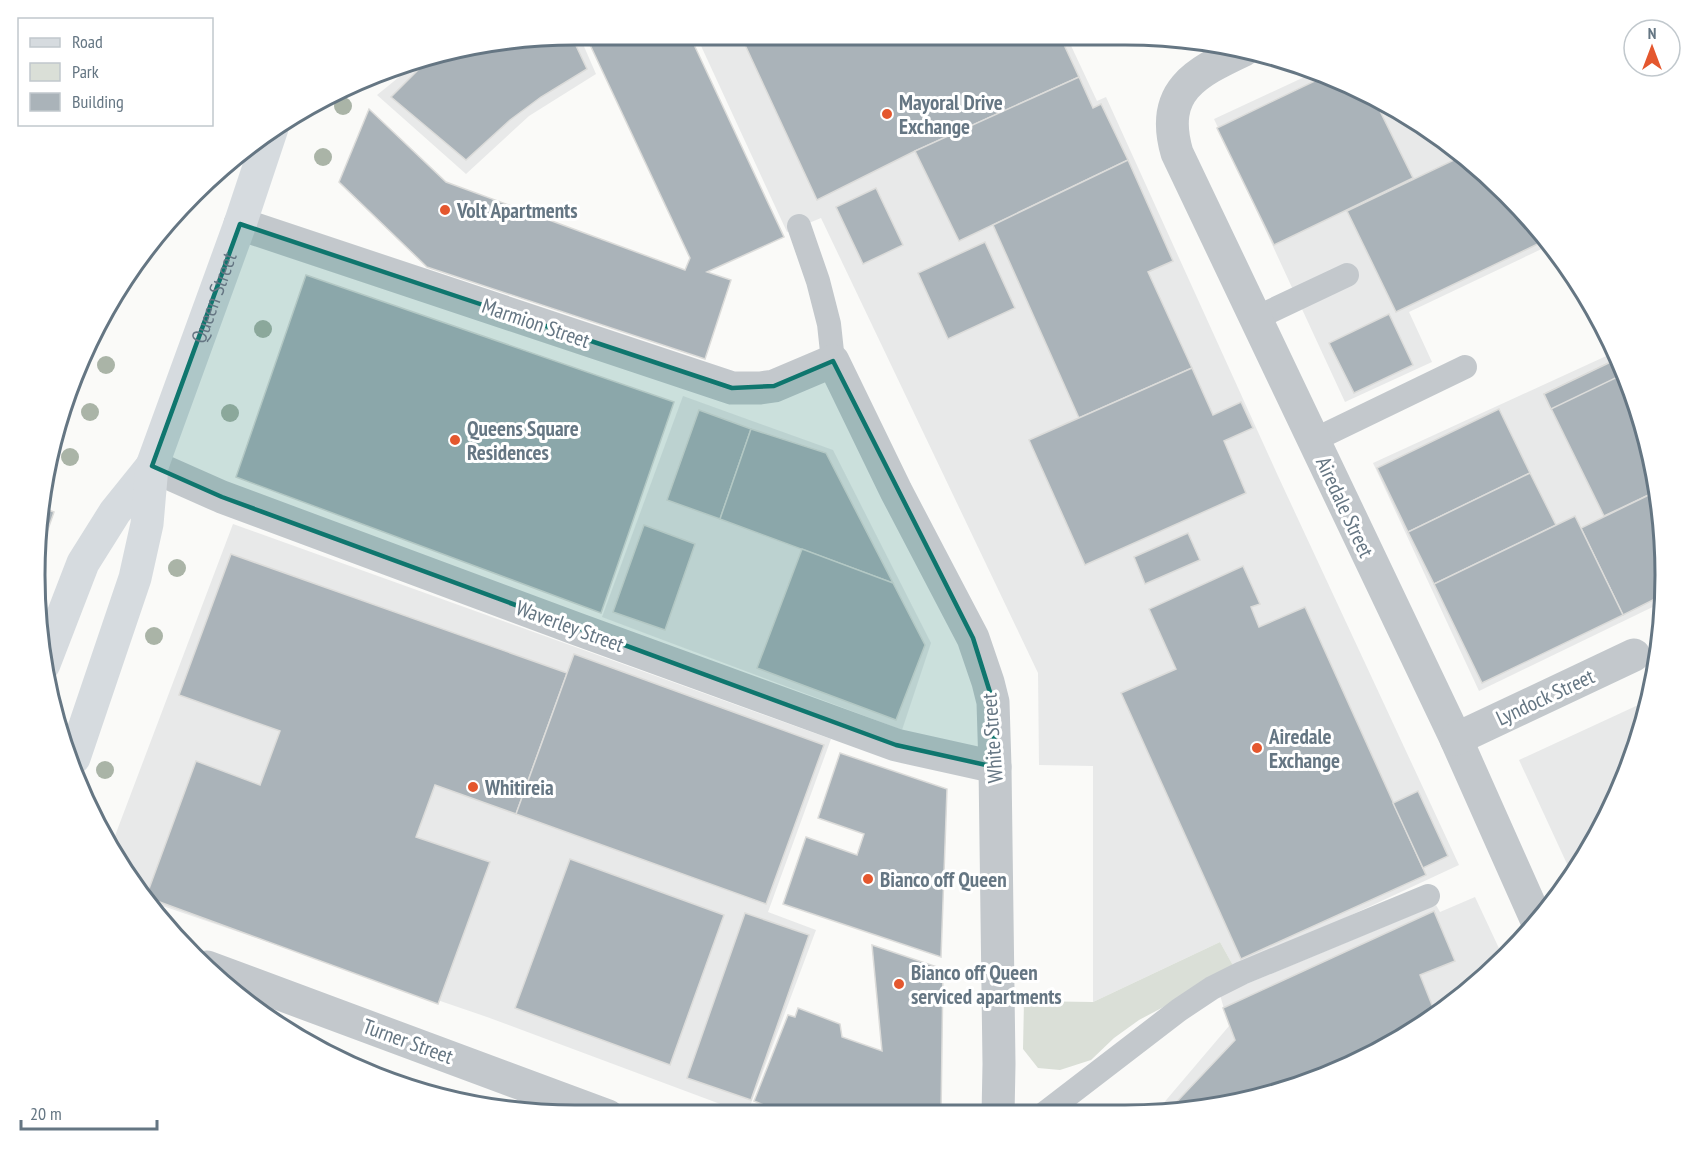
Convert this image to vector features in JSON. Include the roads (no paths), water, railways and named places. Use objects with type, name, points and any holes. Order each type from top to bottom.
[{"type":"main road","name":"Queen Street","points":[[76,753],[135,578],[147,524],[152,466],[266,144]]},
{"type":"main road","name":"Queen Street","points":[[50,647],[83,563],[115,512],[152,466]]},
{"type":"street","name":"Airedale Street","points":[[1233,56],[1192,79],[1181,91],[1176,101],[1172,127],[1177,153],[1456,740],[1533,912]]},
{"type":"street","name":"Marmion Street","points":[[240,224],[732,388],[774,386],[833,361]]},
{"type":"street","name":"White Street","points":[[833,361],[896,491],[976,646],[986,672],[993,702],[998,1105]]},
{"type":"street","name":"Waverley Street","points":[[152,466],[222,497],[896,745],[995,767]]},
{"type":"street","name":"Lyndock Street","points":[[1456,740],[1634,655]]},
{"type":"street","name":"Turner Street","points":[[248,989],[577,1105]]},
{"type":"lane","points":[[800,226],[829,324],[833,361]]},
{"type":"lane","points":[[1256,318],[1347,275]]},
{"type":"lane","points":[[1314,440],[1465,367]]},
{"type":"lane","points":[[1055,1105],[1179,1010],[1212,988],[1242,973],[1428,896]]},
{"type":"place","name":"Mayoral Drive Exchange","points":[[887,114]]},
{"type":"place","name":"Volt Apartments","points":[[445,210]]},
{"type":"place","name":"Queens Square Residences","points":[[455,440]]},
{"type":"place","name":"Airedale Exchange","points":[[1257,748]]},
{"type":"place","name":"Whitireia","points":[[473,787]]},
{"type":"place","name":"Bianco off Queen","points":[[868,879]]},
{"type":"place","name":"Bianco off Queen serviced apartments","points":[[899,984]]}]
